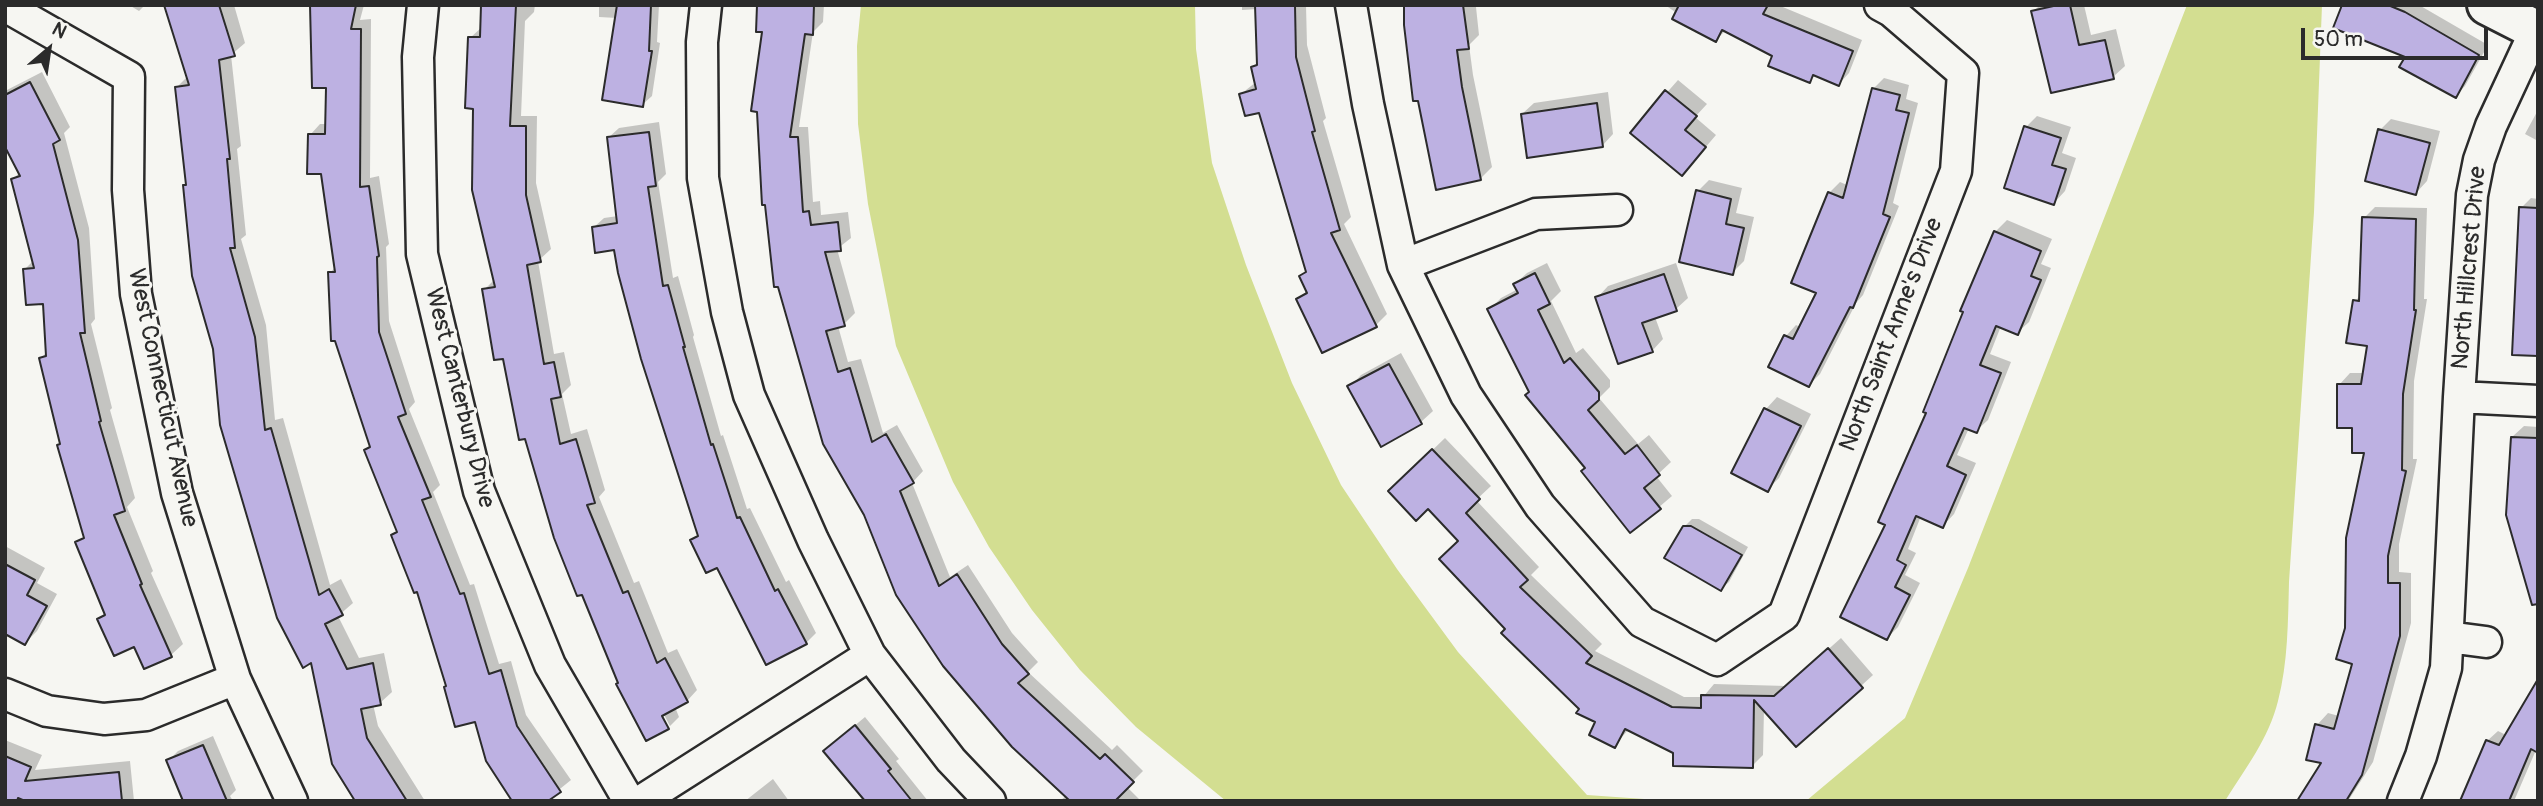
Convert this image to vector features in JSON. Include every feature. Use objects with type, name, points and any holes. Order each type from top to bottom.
[{"type":"street","name":"West Canterbury Drive","points":[[423,5],[418,57],[422,254],[479,491],[550,665],[629,801]]},
{"type":"street","points":[[706,5],[702,42],[703,178],[727,312],[750,395],[813,540],[870,655],[951,760],[990,801]]},
{"type":"street","points":[[1351,5],[1368,104],[1403,265],[1536,214],[1617,210]]},
{"type":"street","name":"North Saint Anne's Drive","points":[[1403,265],[1465,395],[1540,506],[1642,622],[1717,660],[1784,615],[1956,171],[1963,73],[1891,11],[1880,5]]},
{"type":"street","points":[[2487,5],[2537,29]]},
{"type":"street","name":"West Connecticut Avenue","points":[[5,6],[129,78],[128,190],[136,294],[177,493],[235,679],[292,801]]},
{"type":"street","name":"North Hillcrest Drive","points":[[2403,801],[2421,756],[2446,668],[2469,225],[2477,171],[2491,126],[2537,29]]},
{"type":"street","name":"North Hillcrest Drive","points":[[2459,397],[2538,401]]},
{"type":"street","points":[[2448,637],[2486,642]]},
{"type":"street","points":[[641,801],[870,655]]},
{"type":"street","points":[[5,694],[47,711],[104,719],[146,715],[235,679]]},
{"type":"green space","points":[[861,5],[1195,5],[1196,49],[1212,163],[1246,265],[1292,383],[1341,485],[1397,569],[1458,652],[1587,795],[1673,801],[1226,801],[1136,727],[1080,670],[1032,610],[989,547],[953,482],[896,346],[868,204],[858,124],[857,46]]},
{"type":"green space","points":[[2187,5],[2322,5],[2314,212],[2287,642],[2281,687],[2269,728],[2225,801],[1806,801],[1905,718],[1968,568]]},
{"type":"building","points":[[164,5],[219,5],[235,56],[219,60],[230,159],[227,159],[235,248],[230,248],[255,337],[265,430],[271,428],[319,595],[329,589],[343,615],[325,624],[347,669],[373,663],[381,705],[361,709],[367,738],[407,801],[355,801],[332,764],[311,663],[303,668],[277,618],[220,425],[213,349],[192,276],[183,185],[186,185],[175,87],[189,85]]},
{"type":"building","points":[[310,5],[356,5],[351,29],[361,29],[360,187],[369,186],[379,256],[379,332],[406,414],[398,417],[431,497],[422,500],[460,594],[464,593],[489,674],[501,670],[517,726],[561,792],[548,801],[512,801],[486,761],[475,722],[455,727],[444,687],[446,686],[417,592],[414,593],[391,535],[397,532],[364,450],[370,447],[335,341],[331,341],[328,272],[335,272],[321,174],[307,174],[308,134],[325,134],[326,88],[312,88]]},
{"type":"building","points":[[481,5],[516,5],[510,126],[526,126],[526,195],[541,262],[527,265],[544,364],[554,362],[561,397],[551,399],[560,444],[576,439],[595,503],[587,505],[623,593],[628,591],[657,663],[665,658],[688,702],[662,716],[669,729],[646,741],[616,684],[618,683],[582,595],[577,596],[554,538],[525,439],[519,440],[503,359],[494,360],[482,289],[495,287],[472,190],[473,109],[465,108],[468,37],[480,37]]},
{"type":"building","points":[[617,5],[651,5],[649,51],[652,51],[643,107],[602,100]]},
{"type":"building","points":[[757,5],[814,5],[813,35],[805,34],[790,137],[798,137],[803,212],[809,211],[811,225],[838,222],[841,251],[825,252],[845,326],[826,331],[838,372],[850,368],[872,442],[886,434],[914,483],[900,491],[939,586],[957,574],[1002,644],[1029,674],[1018,683],[1100,759],[1105,754],[1134,782],[1115,801],[1070,801],[1012,747],[943,666],[896,595],[864,515],[823,444],[778,287],[774,287],[765,205],[762,205],[757,112],[751,111],[762,32],[756,32]]},
{"type":"building","points":[[1255,5],[1295,5],[1296,57],[1315,131],[1312,132],[1340,230],[1331,233],[1377,327],[1322,353],[1296,299],[1307,293],[1299,276],[1306,272],[1259,113],[1245,116],[1239,94],[1256,89],[1251,67],[1257,65]]},
{"type":"building","points":[[1404,5],[1463,5],[1469,49],[1457,50],[1481,180],[1436,190],[1418,101],[1413,101]]},
{"type":"building","points":[[1679,5],[1768,5],[1763,14],[1853,51],[1839,86],[1813,75],[1810,83],[1768,66],[1772,56],[1722,30],[1716,42],[1672,19]]},
{"type":"building","points":[[2070,5],[2079,45],[2105,40],[2114,79],[2051,93],[2031,11]]},
{"type":"building","points":[[2342,5],[2388,5],[2479,55],[2456,98],[2399,67],[2405,57],[2333,28]]},
{"type":"building","points":[[30,82],[60,140],[53,144],[78,240],[85,333],[80,333],[101,421],[99,422],[125,511],[114,515],[142,584],[140,585],[172,657],[144,669],[134,647],[114,656],[97,619],[105,615],[75,542],[84,538],[57,445],[60,444],[39,358],[46,356],[43,304],[26,305],[23,269],[34,268],[11,179],[20,176],[5,147],[5,95]]},
{"type":"building","points":[[1872,88],[1900,95],[1896,110],[1909,113],[1883,214],[1890,217],[1853,308],[1850,307],[1809,387],[1768,367],[1784,335],[1793,339],[1816,293],[1791,283],[1828,192],[1843,198]]},
{"type":"building","points":[[1665,90],[1697,116],[1685,130],[1706,147],[1682,176],[1630,133]]},
{"type":"building","points":[[1597,103],[1603,147],[1527,158],[1521,114]]},
{"type":"building","points":[[2024,126],[2061,138],[2052,165],[2066,169],[2054,205],[2004,188]]},
{"type":"building","points":[[2378,129],[2430,143],[2416,195],[2365,181]]},
{"type":"building","points":[[649,132],[656,186],[648,187],[663,286],[668,285],[711,445],[713,444],[737,518],[740,517],[775,591],[778,589],[807,644],[766,665],[717,568],[706,573],[690,540],[698,536],[641,359],[614,250],[595,253],[592,227],[617,223],[607,137]]},
{"type":"building","points":[[1696,190],[1731,199],[1726,224],[1744,228],[1733,275],[1679,262]]},
{"type":"building","points":[[2519,207],[2538,208],[2538,356],[2512,355]]},
{"type":"building","points":[[2362,217],[2416,219],[2416,310],[2403,394],[2402,470],[2406,471],[2388,556],[2388,583],[2400,583],[2400,636],[2362,775],[2346,801],[2297,801],[2321,763],[2306,760],[2315,724],[2334,729],[2352,664],[2336,659],[2345,628],[2346,538],[2364,453],[2352,453],[2352,428],[2337,428],[2337,384],[2361,384],[2367,346],[2346,343],[2353,300],[2359,301]]},
{"type":"building","points":[[1994,231],[2041,251],[2031,276],[2041,280],[2018,335],[1996,326],[1980,365],[2001,373],[1977,433],[1964,428],[1947,466],[1966,475],[1943,528],[1916,516],[1897,560],[1906,565],[1895,587],[1910,595],[1887,640],[1840,617],[1885,525],[1878,522],[1926,413],[1923,412],[1963,312],[1960,311]]},
{"type":"building","points":[[1535,273],[1550,304],[1538,310],[1564,363],[1570,358],[1599,392],[1599,400],[1588,410],[1625,454],[1637,445],[1660,475],[1644,488],[1661,509],[1630,533],[1581,471],[1585,468],[1525,395],[1529,392],[1487,309],[1518,293],[1513,284]]},
{"type":"building","points":[[1664,274],[1677,311],[1642,323],[1653,352],[1618,364],[1595,297]]},
{"type":"building","points":[[1389,364],[1422,424],[1381,447],[1347,386]]},
{"type":"building","points":[[1764,408],[1801,426],[1768,492],[1731,473]]},
{"type":"building","points":[[2511,437],[2538,438],[2538,604],[2532,605],[2506,515]]},
{"type":"building","points":[[1432,449],[1480,499],[1466,513],[1528,580],[1520,587],[1592,656],[1586,663],[1672,707],[1701,708],[1701,695],[1774,696],[1828,648],[1863,688],[1796,747],[1754,700],[1753,768],[1673,766],[1673,753],[1625,729],[1615,748],[1589,735],[1595,722],[1576,713],[1579,709],[1501,633],[1505,629],[1439,559],[1458,541],[1428,509],[1416,521],[1388,491]]},
{"type":"building","points":[[1683,526],[1691,526],[1742,555],[1721,591],[1664,558]]},
{"type":"building","points":[[5,564],[35,580],[27,595],[47,606],[25,645],[5,634]]},
{"type":"building","points":[[2538,679],[2538,753],[2531,749],[2509,801],[2460,801],[2486,740],[2499,745]]},
{"type":"building","points":[[855,725],[891,769],[888,771],[912,801],[865,801],[823,751]]},
{"type":"building","points":[[203,745],[227,801],[183,801],[166,760]]},
{"type":"building","points":[[5,756],[31,767],[25,781],[119,772],[122,801],[25,801],[18,798],[17,801],[5,801]]}]
